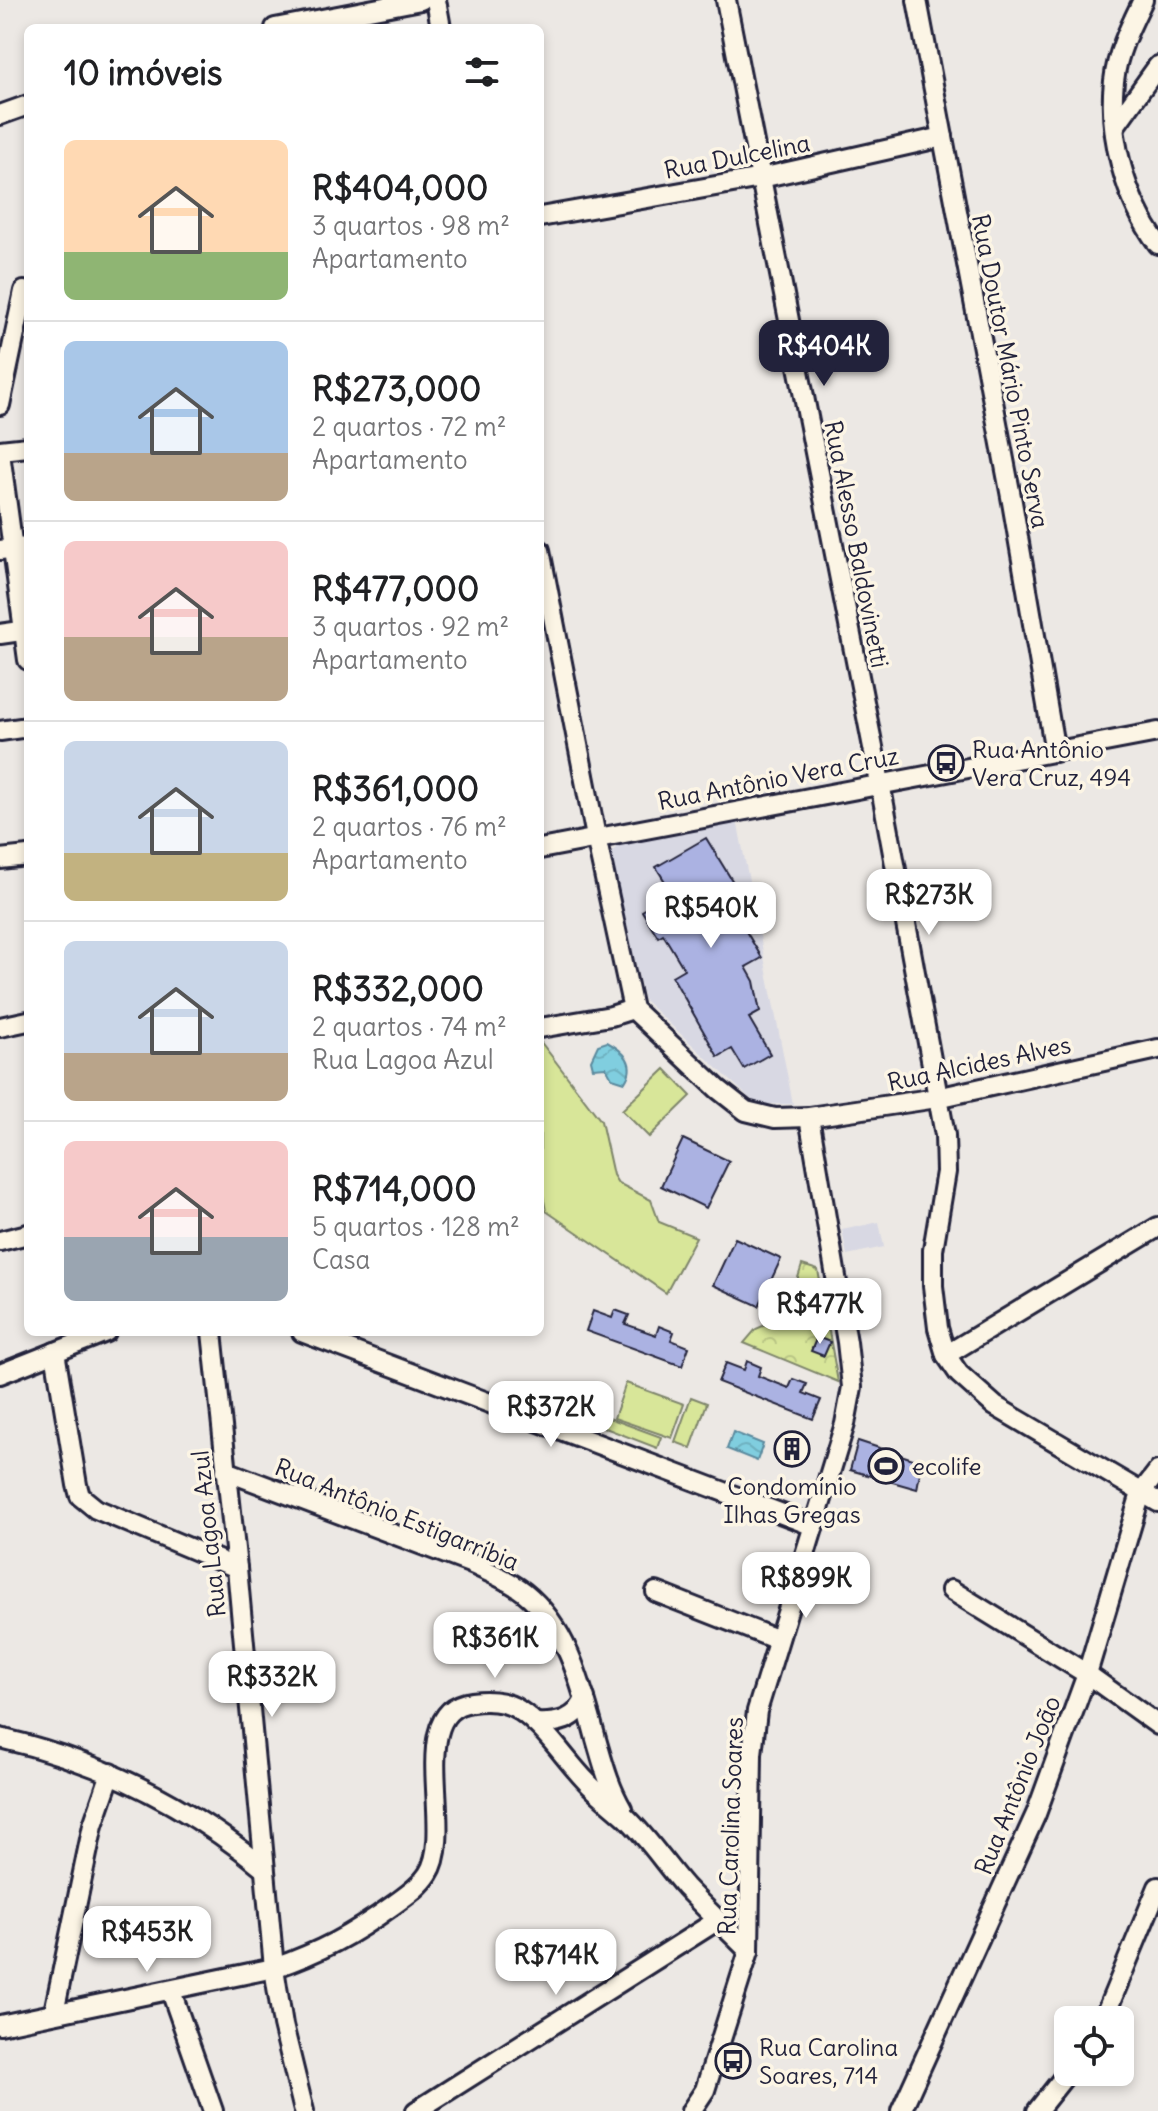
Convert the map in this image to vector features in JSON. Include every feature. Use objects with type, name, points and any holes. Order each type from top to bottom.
[{"type":"street","points":[[305,24],[421,0]]},
{"type":"street","points":[[436,0],[440,24]]},
{"type":"street","name":"Rua Alesso Baldovinetti","points":[[726,0],[880,783],[945,1135],[946,1172],[933,1250],[933,1286],[938,1328],[946,1355]]},
{"type":"street","name":"Rua Doutor Mário Pinto Serva","points":[[917,0],[1012,502],[1055,752]]},
{"type":"street","points":[[1143,0],[1125,37],[1114,80],[1115,126],[1119,155],[1131,195],[1158,244]]},
{"type":"street","points":[[1115,126],[1158,66]]},
{"type":"street","points":[[0,115],[24,106]]},
{"type":"street","name":"Rua Dulcelina","points":[[544,216],[761,178],[943,137]]},
{"type":"street","points":[[0,405],[24,291]]},
{"type":"street","points":[[24,448],[0,451],[24,616]]},
{"type":"street","points":[[544,570],[633,1009],[611,1016],[544,1027]]},
{"type":"street","points":[[0,634],[24,630]]},
{"type":"street","points":[[0,731],[24,728]]},
{"type":"street","name":"Rua Antônio Vera Cruz","points":[[544,848],[1158,732]]},
{"type":"street","points":[[0,859],[24,856]]},
{"type":"street","name":"Rua Alcides Alves","points":[[633,1009],[718,1089],[746,1111],[775,1118],[809,1117],[937,1098],[1158,1049]]},
{"type":"street","points":[[0,1027],[24,1022]]},
{"type":"street","name":"Rua Carolina Soares","points":[[691,2111],[705,2090],[749,1951],[752,1754],[757,1711],[845,1424],[852,1387],[809,1117]]},
{"type":"street","points":[[1150,1497],[995,1406],[959,1374],[946,1355],[1158,1227]]},
{"type":"street","points":[[0,1241],[24,1235]]},
{"type":"street","points":[[0,1374],[96,1336]]},
{"type":"street","name":"Rua Lagoa Azul","points":[[212,1336],[274,1968],[283,2025],[304,2111]]},
{"type":"street","points":[[313,1336],[814,1526]]},
{"type":"street","points":[[55,1352],[72,1464],[84,1501],[149,1533],[237,1568]]},
{"type":"street","name":"Rua Antônio Estigarríbia","points":[[226,1471],[470,1563],[526,1593],[548,1617],[571,1659],[606,1773],[627,1818]]},
{"type":"street","name":"Rua Antônio João","points":[[901,2111],[1036,1814],[1158,1471]]},
{"type":"street","points":[[951,1590],[1087,1674],[1158,1725]]},
{"type":"street","points":[[656,1592],[778,1640]]},
{"type":"street","points":[[535,1723],[567,1719],[576,1714],[585,1698]]},
{"type":"street","points":[[0,2025],[274,1968],[351,1936],[403,1898],[428,1874],[438,1848],[436,1737],[449,1711],[465,1703],[495,1701],[519,1710],[535,1723],[596,1792],[627,1818],[686,1888],[749,1951]]},
{"type":"street","points":[[0,1738],[34,1746],[111,1773],[189,1812],[264,1868]]},
{"type":"street","points":[[54,2012],[93,1825],[111,1773]]},
{"type":"street","points":[[1109,2006],[1158,1887]]},
{"type":"street","points":[[416,2111],[718,1920]]},
{"type":"street","points":[[171,1991],[213,2111]]},
{"type":"street","points":[[1037,2111],[1057,2086]]},
{"type":"street","points":[[700,2111],[705,2090]]},
{"type":"shaded area","points":[[737,820],[793,1104],[756,1104],[644,1000],[611,854],[617,846]]},
{"type":"shaded area","points":[[879,1222],[884,1247],[847,1255],[842,1230]]},
{"type":"green space","points":[[544,1046],[601,1121],[613,1175],[618,1183],[651,1200],[659,1222],[696,1237],[666,1293],[546,1211]]},
{"type":"green space","points":[[665,1069],[691,1096],[649,1137],[622,1110]]},
{"type":"green space","points":[[802,1265],[818,1270],[838,1382],[744,1343],[756,1329],[786,1316]]},
{"type":"green space","points":[[626,1383],[684,1404],[672,1438],[614,1418]]},
{"type":"green space","points":[[538,1392],[661,1437],[657,1448],[535,1401]]},
{"type":"green space","points":[[691,1397],[707,1403],[691,1448],[675,1442]]},
{"type":"water","points":[[607,1042],[627,1059],[630,1069],[625,1082],[612,1078],[606,1067],[593,1068],[591,1060],[598,1045]]},
{"type":"water","points":[[733,1432],[763,1444],[757,1461],[727,1449]]},
{"type":"building","points":[[706,838],[744,900],[732,908],[762,958],[746,967],[754,981],[760,1012],[749,1018],[770,1054],[744,1069],[732,1049],[718,1057],[672,976],[684,969],[663,934],[658,937],[642,911],[672,893],[656,867]]},
{"type":"building","points":[[683,1139],[729,1161],[706,1208],[661,1186]]},
{"type":"building","points":[[735,1238],[781,1259],[759,1306],[713,1285]]},
{"type":"building","points":[[615,1310],[629,1315],[625,1324],[656,1335],[659,1326],[674,1332],[671,1340],[689,1347],[682,1366],[586,1331],[593,1311],[612,1318]]},
{"type":"building","points":[[817,1337],[830,1342],[824,1356],[811,1351]]},
{"type":"building","points":[[747,1361],[761,1367],[758,1376],[789,1388],[793,1379],[807,1384],[803,1393],[821,1400],[813,1419],[718,1382],[726,1363],[744,1370]]},
{"type":"building","name":"ecolife","points":[[858,1441],[922,1462],[917,1489],[850,1470]]},
{"type":"place","name":"Rua Antônio Vera Cruz, 494","points":[[946,763]]},
{"type":"place","name":"Condomínio Ilhas Gregas","points":[[792,1449]]},
{"type":"place","name":"ecolife","points":[[886,1466]]},
{"type":"place","name":"Rua Carolina Soares, 714","points":[[733,2061]]}]
